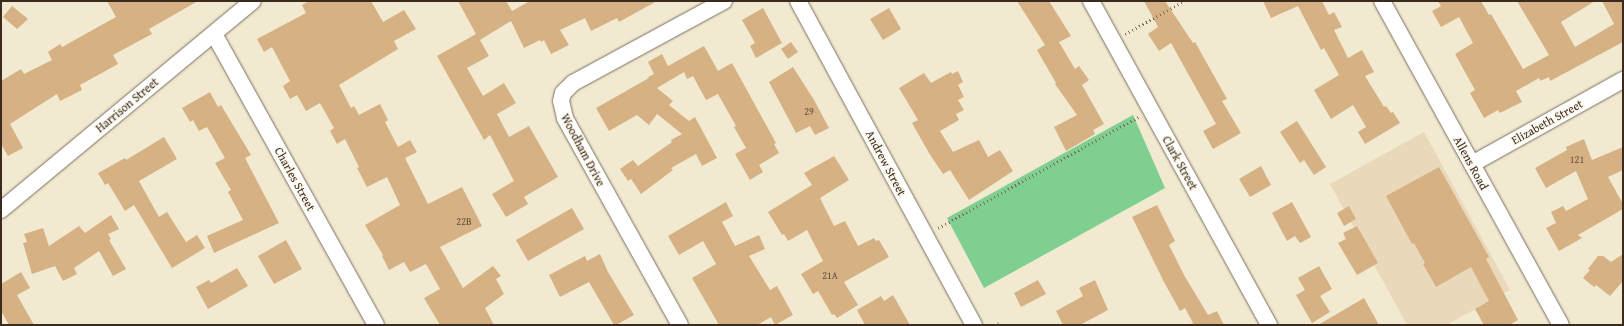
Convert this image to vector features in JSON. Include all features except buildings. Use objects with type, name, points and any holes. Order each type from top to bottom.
[{"type":"street","name":"Harrison Street","points":[[1,210],[253,1]]},
{"type":"street","name":"Woodham Drive","points":[[680,325],[565,118],[561,101],[563,93],[573,83],[724,1]]},
{"type":"street","name":"Andrew Street","points":[[798,1],[974,325]]},
{"type":"street","name":"Clark Street","points":[[1091,1],[1269,325]]},
{"type":"street","name":"Allens Road","points":[[1382,1],[1561,325]]},
{"type":"street","name":"Charles Street","points":[[214,34],[376,325]]},
{"type":"street","name":"Elizabeth Street","points":[[1472,164],[1623,80]]},
{"type":"path","points":[[1124,34],[1184,1]]},
{"type":"path","points":[[944,225],[1136,118]]},
{"type":"path","points":[[994,325],[998,323]]},
{"type":"shaded area","points":[[1424,132],[1510,290],[1446,325],[1407,325],[1330,184]]},
{"type":"green space","points":[[1133,115],[1165,188],[984,288],[947,218]]}]
